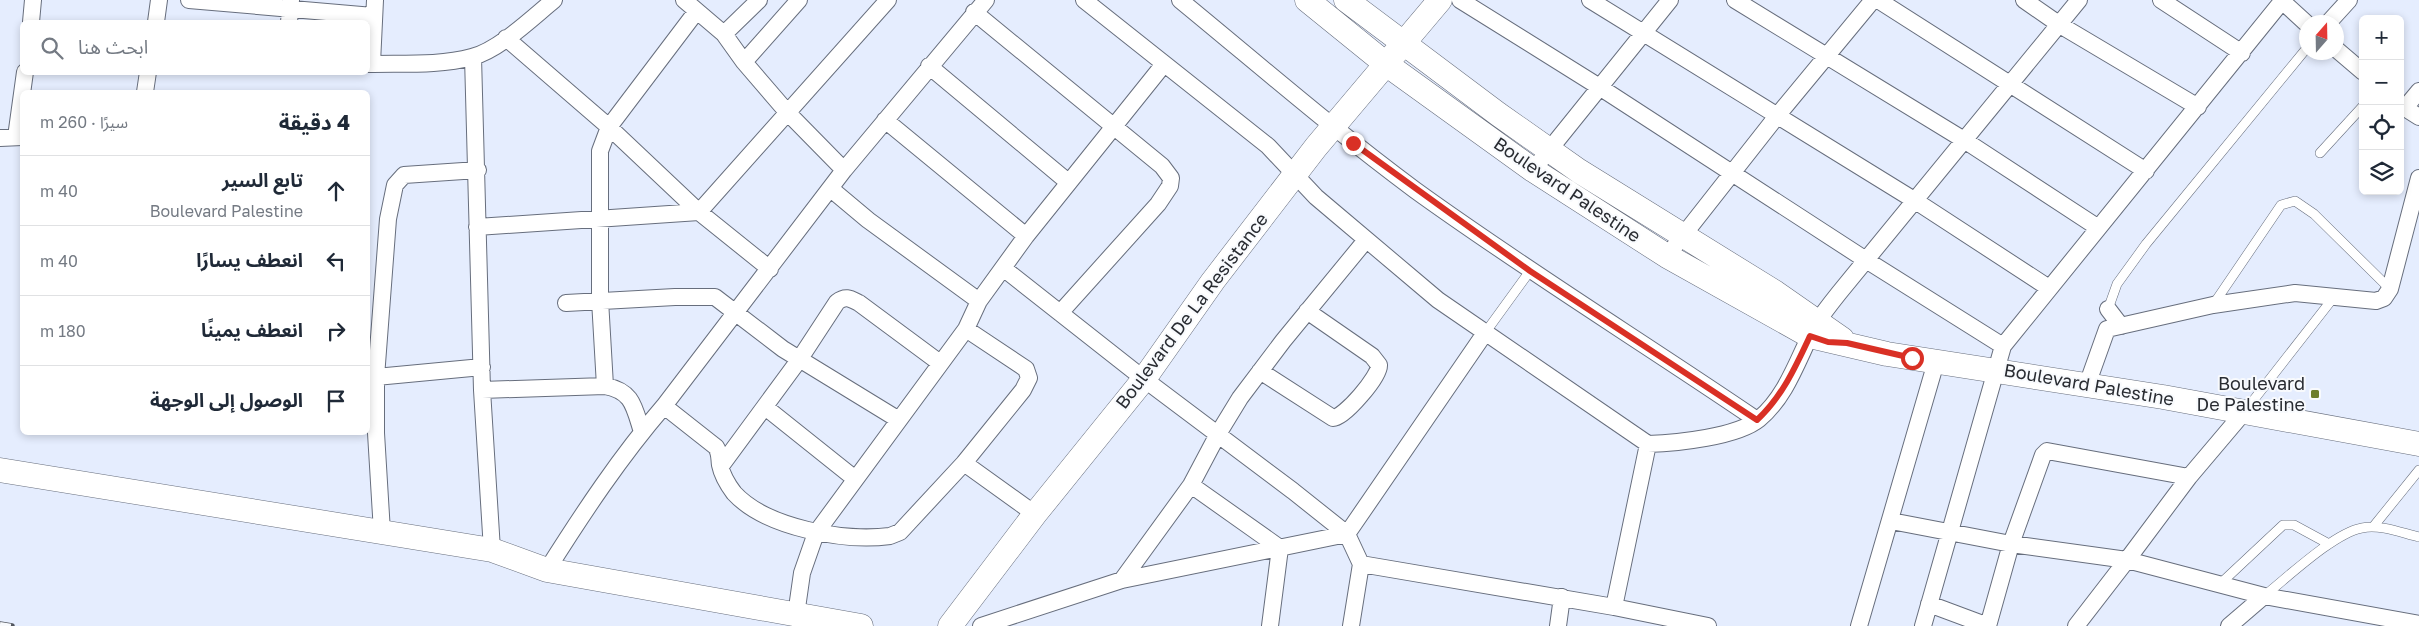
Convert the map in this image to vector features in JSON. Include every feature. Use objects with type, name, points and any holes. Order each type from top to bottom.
[{"type":"street","points":[[31,20],[33,0]]},
{"type":"street","points":[[156,20],[159,0]]},
{"type":"street","points":[[189,0],[290,10],[374,8],[370,64],[444,61],[473,57],[506,38],[554,0]]},
{"type":"street","points":[[684,0],[724,34],[744,62],[787,112],[844,170]]},
{"type":"street","points":[[724,34],[759,0]]},
{"type":"street","points":[[744,62],[799,0]]},
{"type":"street","points":[[477,227],[699,212],[888,0]]},
{"type":"street","points":[[1084,0],[1268,146],[1316,197],[1438,300],[1648,444],[1681,443],[1739,429],[1757,420],[1770,408],[1780,394],[1814,329],[1866,260],[2079,0]]},
{"type":"street","points":[[1180,0],[1332,126],[1417,191],[1530,271],[1757,420]]},
{"type":"street","name":"Boulevard Palestine","points":[[1307,0],[1386,64],[1533,170],[1667,256],[1814,329],[1847,343],[1887,354],[1996,369],[2419,444]]},
{"type":"street","name":"Boulevard Palestine","points":[[1346,0],[1498,114],[1612,193],[1682,235],[1814,329]]},
{"type":"street","name":"Boulevard De La Resistance","points":[[950,626],[1035,514],[1144,379],[1213,281],[1332,126],[1440,0]]},
{"type":"street","points":[[1460,0],[1602,88],[1866,260],[2003,346]]},
{"type":"street","points":[[1590,0],[1914,200],[2049,288]]},
{"type":"street","points":[[1533,170],[1602,88],[1670,0]]},
{"type":"street","points":[[1736,0],[1964,140],[2097,227]]},
{"type":"street","points":[[1667,256],[1777,116],[1873,0]]},
{"type":"street","points":[[1878,0],[2146,171]]},
{"type":"street","points":[[2024,0],[2060,25],[2198,107]]},
{"type":"street","points":[[2161,0],[2242,53]]},
{"type":"street","points":[[2335,15],[2349,0]]},
{"type":"street","points":[[1923,626],[2003,346],[2097,227],[2146,171],[2282,1],[2299,17]]},
{"type":"street","points":[[547,570],[592,500],[642,432],[770,269],[844,170],[980,6],[1113,127],[1162,166],[1171,178],[1170,186],[1137,228],[1060,313]]},
{"type":"street","points":[[605,386],[600,300],[600,151],[609,127],[696,12]]},
{"type":"street","points":[[506,38],[609,127],[699,212],[770,269]]},
{"type":"street","points":[[2344,56],[2359,69]]},
{"type":"street","points":[[473,57],[478,170],[477,227],[482,390],[492,550]]},
{"type":"street","points":[[796,615],[802,573],[816,533],[854,478],[966,329],[979,301],[1026,236],[1164,64]]},
{"type":"street","points":[[929,66],[1068,182]]},
{"type":"street","points":[[22,90],[24,75]]},
{"type":"street","points":[[145,90],[148,75]]},
{"type":"street","points":[[2404,105],[2419,90]]},
{"type":"street","points":[[13,137],[20,99]]},
{"type":"street","points":[[2404,108],[2419,116]]},
{"type":"street","points":[[884,120],[1026,236]]},
{"type":"street","points":[[382,532],[376,433],[376,377],[388,219],[395,185],[404,175],[478,170]]},
{"type":"street","points":[[2114,328],[2213,305],[2294,293],[2376,302],[2384,298],[2390,289],[2419,178]]},
{"type":"street","points":[[831,189],[868,220],[979,301]]},
{"type":"street","points":[[1122,580],[1191,485],[1218,434],[1260,370],[1366,240]]},
{"type":"street","points":[[1003,268],[1144,379],[1347,534],[1361,564],[1350,626]]},
{"type":"street","points":[[566,303],[709,296],[719,298],[734,313],[799,360],[898,420]]},
{"type":"street","points":[[720,466],[765,407],[837,302],[842,298],[849,298],[940,363]]},
{"type":"street","points":[[2087,385],[2114,328],[2108,309]]},
{"type":"street","points":[[1260,370],[1333,418],[1344,414],[1378,374],[1379,365],[1372,356],[1307,311]]},
{"type":"street","points":[[664,406],[716,447],[720,453],[720,466],[723,475],[735,493],[758,512],[816,533],[881,537],[900,532],[964,463],[1023,390],[1029,378],[1026,370],[966,329]]},
{"type":"street","points":[[981,626],[1122,580],[1347,534],[1485,333]]},
{"type":"street","points":[[1859,626],[1936,362]]},
{"type":"street","points":[[376,377],[482,367]]},
{"type":"street","points":[[482,390],[605,386],[619,389],[632,400],[642,432]]},
{"type":"street","points":[[1736,405],[1739,429]]},
{"type":"street","points":[[765,407],[854,478]]},
{"type":"street","points":[[2076,626],[2189,478],[2244,412]]},
{"type":"street","points":[[1614,607],[1648,444]]},
{"type":"street","points":[[1929,604],[1988,626],[2011,544],[2043,455],[2047,451],[2189,478]]},
{"type":"street","points":[[964,463],[1035,514]]},
{"type":"street","points":[[0,470],[492,550],[547,570],[861,626]]},
{"type":"street","points":[[1191,485],[1280,548]]},
{"type":"street","points":[[1891,521],[2011,544],[2127,560],[2362,620],[2419,624]]},
{"type":"street","points":[[1270,626],[1280,548]]},
{"type":"street","points":[[1361,564],[1614,607],[1633,618],[1708,626]]},
{"type":"street","points":[[2229,626],[2264,596]]},
{"type":"street","points":[[1558,626],[1562,597]]},
{"type":"lane","points":[[2108,309],[2117,284],[2146,244],[2299,58]]},
{"type":"lane","points":[[2320,153],[2359,110]]},
{"type":"lane","points":[[2213,305],[2281,205],[2296,201],[2314,214],[2390,289]]},
{"type":"lane","points":[[1485,333],[1530,271]]},
{"type":"lane","points":[[2244,412],[2334,297]]},
{"type":"lane","points":[[2373,527],[2419,470]]},
{"type":"lane","points":[[2220,584],[2283,525],[2294,524],[2329,544]]},
{"type":"lane","points":[[2264,596],[2329,544],[2361,528],[2373,527],[2419,537]]},
{"type":"railway","points":[[0,624],[12,626]]},
{"type":"place","name":"Boulevard De Palestine","points":[[2315,394]]},
{"type":"route","points":[[1353,143],[1530,271],[1757,420],[1770,408],[1780,394],[1810,336],[1828,342],[1847,343],[1887,354],[1912,358]]}]
